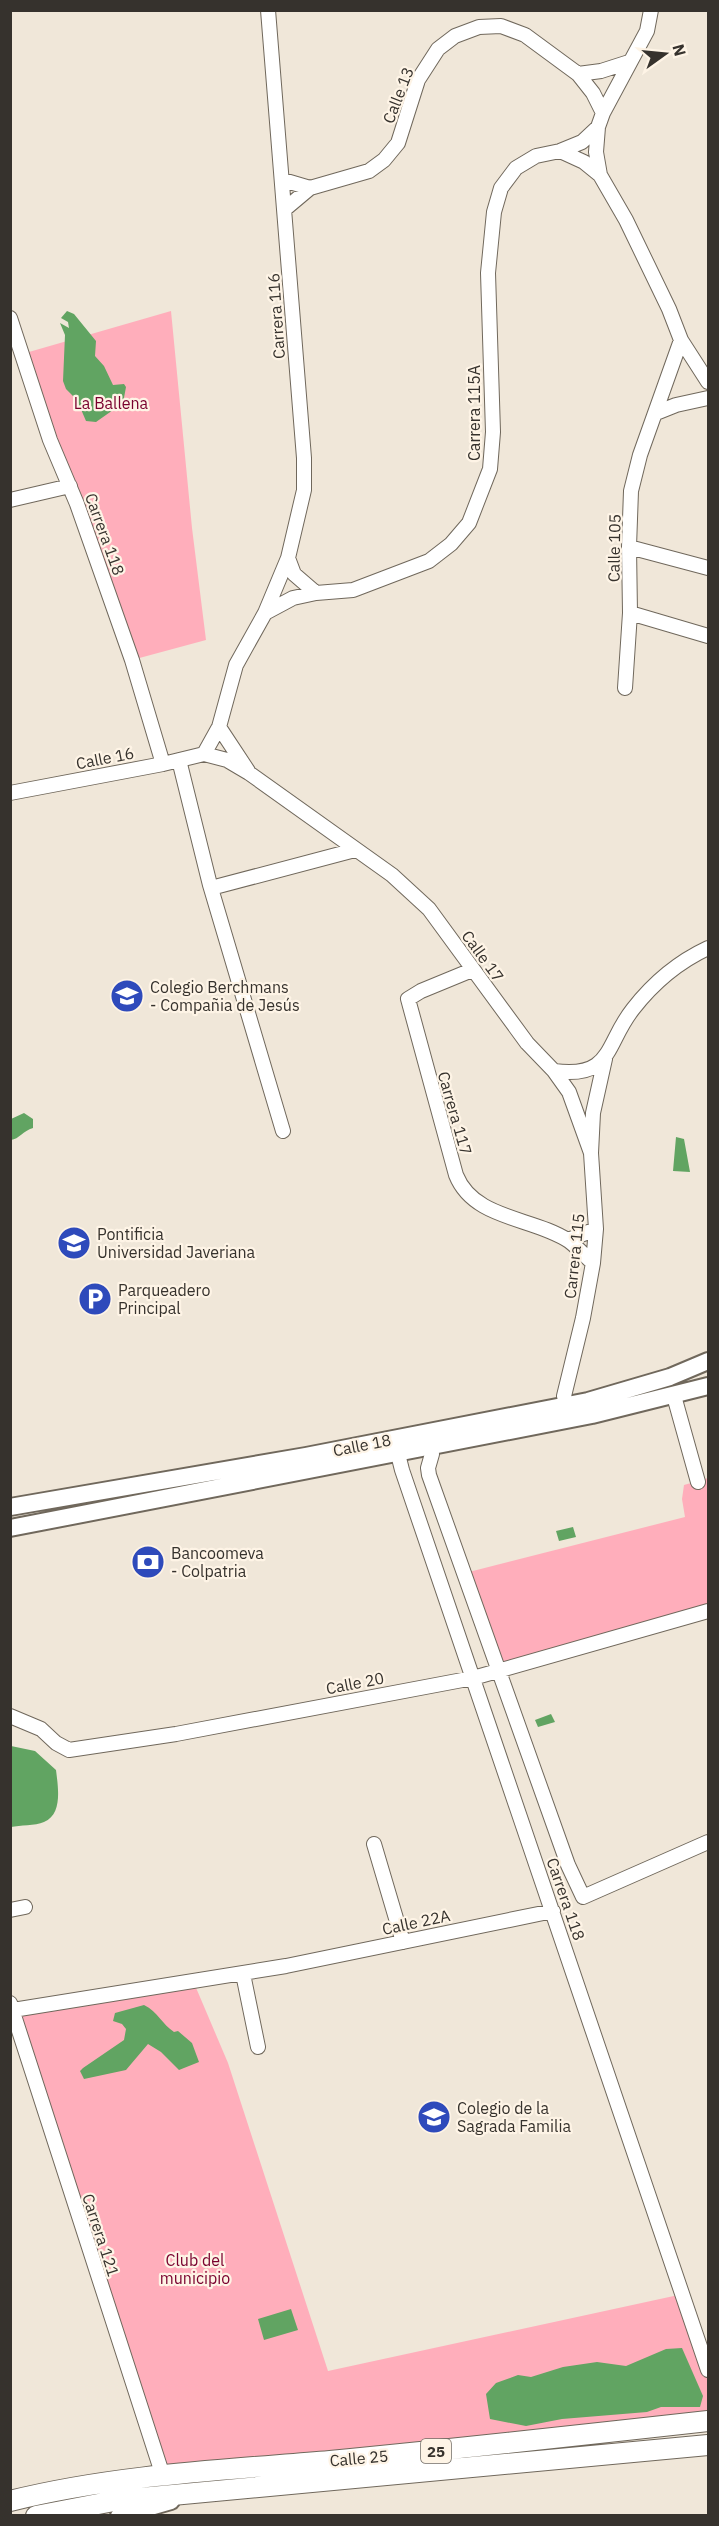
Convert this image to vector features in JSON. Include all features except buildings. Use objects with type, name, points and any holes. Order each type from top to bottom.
[{"type":"highway","name":"Calle 25","points":[[10,2501],[55,2490],[162,2476],[430,2451],[708,2421]]},
{"type":"highway","name":"Calle 25","points":[[36,2516],[119,2500],[708,2445]]},
{"type":"main road","name":"Calle 18","points":[[568,1412],[670,1377],[708,1360]]},
{"type":"main road","name":"Calle 18","points":[[10,1528],[396,1445],[568,1412],[674,1396],[708,1386]]},
{"type":"main road","name":"Calle 18","points":[[10,1507],[84,1493],[396,1445]]},
{"type":"main road","name":"Calle 25","points":[[120,2515],[202,2493]]},
{"type":"street","name":"Carrera 116","points":[[204,753],[219,727],[236,665],[265,613],[288,558],[304,490],[304,458],[268,10]]},
{"type":"street","points":[[651,10],[647,31],[603,113],[598,127],[596,152],[600,175],[626,220],[669,309],[681,340],[708,382]]},
{"type":"street","name":"Calle 13","points":[[285,209],[310,188],[369,171],[384,160],[398,143],[418,80],[438,49],[455,36],[479,27],[501,26],[525,35],[578,74],[593,93],[603,113]]},
{"type":"street","points":[[578,74],[601,71],[629,62]]},
{"type":"street","name":"Carrera 115A","points":[[316,593],[353,590],[429,561],[451,544],[469,524],[490,469],[493,432],[488,273],[494,212],[501,188],[516,168],[536,156],[560,151],[582,142],[598,127]]},
{"type":"street","points":[[560,151],[584,162],[600,175]]},
{"type":"street","points":[[283,180],[310,188]]},
{"type":"street","name":"Carrera 118","points":[[10,318],[50,440],[70,486],[132,660],[163,764]]},
{"type":"street","name":"Calle 105","points":[[626,688],[630,613],[631,491],[640,454],[681,340]]},
{"type":"street","points":[[656,413],[676,405],[708,398]]},
{"type":"street","points":[[10,500],[70,486]]},
{"type":"street","points":[[629,547],[708,568]]},
{"type":"street","points":[[288,558],[294,574],[316,593]]},
{"type":"street","points":[[265,613],[293,598],[316,593]]},
{"type":"street","points":[[630,613],[708,636]]},
{"type":"street","points":[[219,727],[249,773]]},
{"type":"street","name":"Calle 16","points":[[10,793],[163,764],[204,753]]},
{"type":"street","name":"Calle 17","points":[[204,753],[227,760],[249,773],[392,875],[429,909],[527,1043],[554,1071],[569,1092],[591,1153]]},
{"type":"street","points":[[178,760],[211,888],[283,1131]]},
{"type":"street","points":[[211,888],[355,850]]},
{"type":"street","points":[[554,1071],[572,1073],[591,1068],[605,1059],[632,1010],[662,977],[686,959],[708,948]]},
{"type":"street","name":"Carrera 117","points":[[472,970],[421,991],[408,999],[462,1190],[472,1199],[568,1240],[593,1263]]},
{"type":"street","name":"Carrera 115","points":[[568,1412],[564,1396],[583,1318],[593,1263],[596,1229],[591,1153],[593,1113],[605,1059]]},
{"type":"street","points":[[568,1240],[596,1229]]},
{"type":"street","points":[[674,1396],[698,1482]]},
{"type":"street","name":"Carrera 118","points":[[396,1445],[708,2370]]},
{"type":"street","points":[[432,1454],[428,1468],[429,1475],[568,1865],[583,1897],[708,1842]]},
{"type":"street","name":"Calle 20","points":[[10,1716],[41,1729],[56,1743],[69,1750],[176,1734],[473,1678],[708,1611]]},
{"type":"street","points":[[374,1844],[403,1942]]},
{"type":"street","points":[[10,1910],[25,1907]]},
{"type":"street","name":"Calle 22A","points":[[12,2007],[243,1974],[553,1911]]},
{"type":"street","points":[[243,1974],[258,2047]]},
{"type":"street","name":"Carrera 121","points":[[12,2007],[162,2476]]},
{"type":"street","points":[[10,2051],[25,2049]]},
{"type":"green space","name":"La Ballena","points":[[171,311],[192,528],[206,640],[132,660],[22,354]]},
{"type":"green space","points":[[708,1478],[708,1611],[499,1671],[465,1573],[685,1517],[682,1499],[684,1485]]},
{"type":"green space","name":"Club del municipio","points":[[194,1983],[228,2063],[328,2371],[683,2294],[708,2370],[708,2421],[163,2476],[13,2010]]},
{"type":"shaded area","points":[[67,311],[74,314],[96,341],[95,356],[104,366],[113,385],[124,384],[126,387],[123,403],[96,422],[86,421],[77,400],[66,389],[63,381],[65,335],[60,323],[69,328],[68,322],[61,318]]},
{"type":"shaded area","points":[[24,1113],[33,1119],[33,1128],[11,1140],[11,1119]]},
{"type":"shaded area","points":[[676,1137],[684,1139],[690,1172],[673,1171]]},
{"type":"shaded area","points":[[573,1527],[576,1537],[559,1541],[556,1531]]},
{"type":"shaded area","points":[[551,1714],[555,1722],[538,1727],[535,1720]]},
{"type":"shaded area","points":[[11,1746],[35,1751],[56,1770],[57,1807],[50,1818],[44,1822],[11,1827]]},
{"type":"shaded area","points":[[144,2005],[170,2029],[174,2032],[178,2031],[192,2043],[199,2062],[179,2070],[161,2052],[148,2044],[126,2070],[84,2079],[80,2071],[83,2068],[124,2040],[126,2029],[122,2024],[113,2021],[115,2013]]},
{"type":"shaded area","points":[[291,2309],[298,2330],[264,2340],[258,2319]]},
{"type":"shaded area","points":[[682,2348],[703,2396],[700,2407],[661,2407],[647,2412],[562,2419],[526,2426],[490,2419],[486,2394],[496,2383],[518,2375],[531,2377],[563,2367],[597,2362],[626,2366],[666,2349]]},
{"type":"place","name":"Colegio Berchmans - Compañia de Jesús","points":[[127,996]]},
{"type":"place","name":"Pontificia Universidad Javeriana","points":[[74,1243]]},
{"type":"place","name":"Parqueadero Principal","points":[[95,1299]]},
{"type":"place","name":"Bancoomeva - Colpatria","points":[[148,1562]]},
{"type":"place","name":"Colegio de la Sagrada Familia","points":[[434,2117]]}]
